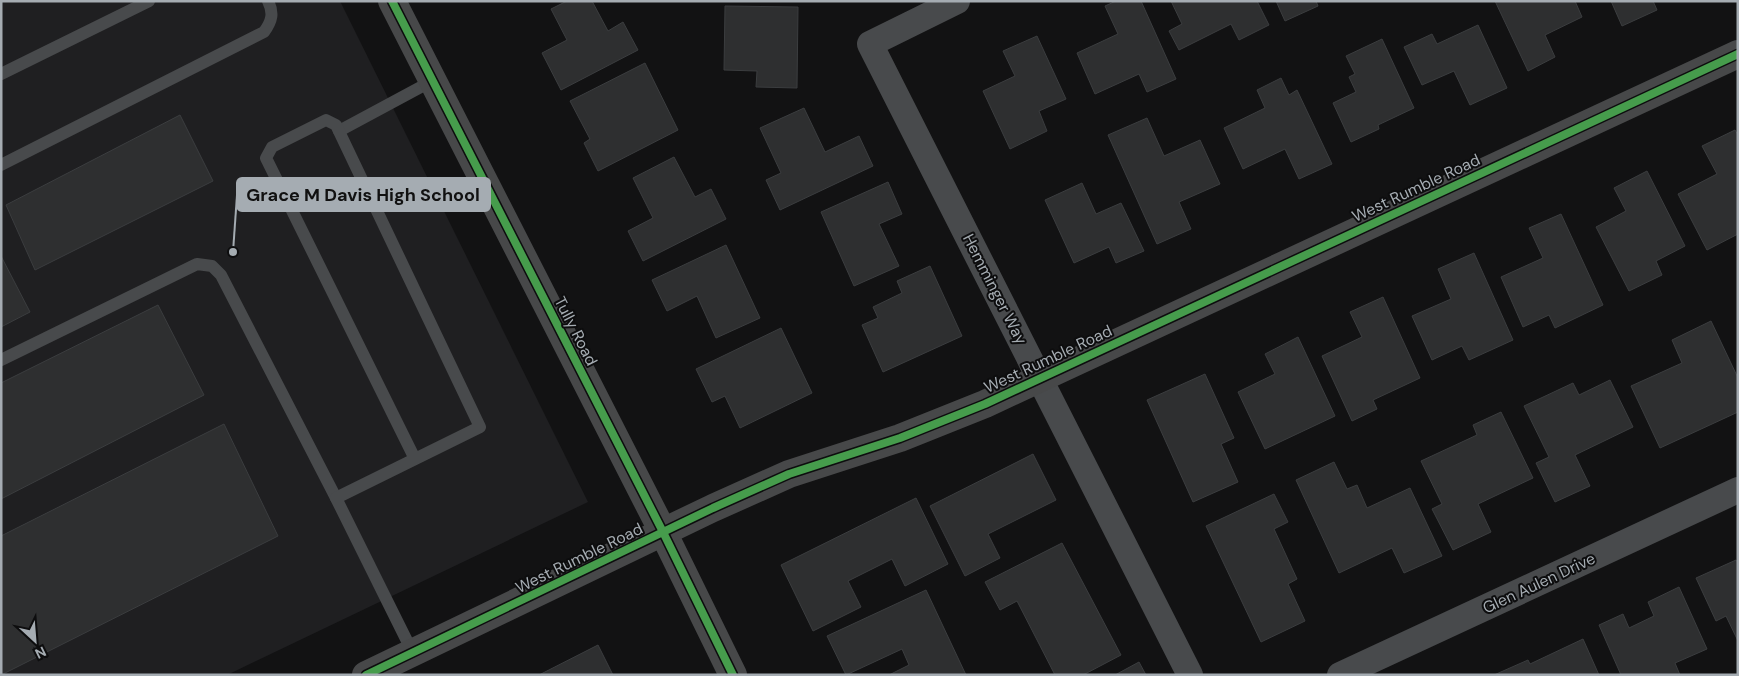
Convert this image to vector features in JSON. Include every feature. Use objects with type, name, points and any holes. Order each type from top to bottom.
[{"type":"street","name":"Tully Road","points":[[392,1],[663,532],[732,675]]},
{"type":"street","name":"Hemminger Way","points":[[957,1],[870,44],[1190,675]]},
{"type":"street","name":"West Rumble Road","points":[[366,675],[663,532],[789,474],[900,438],[985,404],[1738,54]]},
{"type":"street","name":"Glen Aulen Drive","points":[[1340,675],[1738,490]]},
{"type":"lane","points":[[1,74],[149,1]]},
{"type":"lane","points":[[1,165],[264,32],[271,22],[272,10],[268,1]]},
{"type":"lane","points":[[339,131],[432,81]]},
{"type":"lane","points":[[336,498],[480,427],[336,125],[326,120],[272,147],[266,158],[415,459]]},
{"type":"lane","points":[[1,360],[196,264],[212,266],[221,275],[336,498],[413,653]]},
{"type":"shaded area","points":[[1,1],[340,1],[588,502],[227,675],[1,675]]},
{"type":"building","points":[[567,1],[592,1],[608,31],[623,22],[638,50],[561,90],[542,53],[567,40],[551,9]]},
{"type":"building","points":[[1116,1],[1141,1],[1176,79],[1147,92],[1139,74],[1095,94],[1077,53],[1118,34],[1105,6]]},
{"type":"building","points":[[1171,1],[1257,1],[1269,25],[1239,40],[1231,24],[1179,50],[1169,31],[1182,24]]},
{"type":"building","points":[[1276,1],[1316,1],[1318,6],[1285,21]]},
{"type":"building","points":[[1495,1],[1575,1],[1582,17],[1545,35],[1555,57],[1528,71]]},
{"type":"building","points":[[1611,1],[1653,1],[1657,10],[1622,26]]},
{"type":"building","points":[[725,6],[798,7],[797,88],[756,87],[757,71],[724,70]]},
{"type":"building","points":[[1478,25],[1507,88],[1470,105],[1454,71],[1422,85],[1404,47],[1432,34],[1437,44]]},
{"type":"building","points":[[1037,36],[1066,99],[1039,111],[1047,131],[1010,149],[983,91],[1015,76],[1003,51]]},
{"type":"building","points":[[1382,39],[1414,108],[1378,125],[1379,129],[1351,142],[1333,103],[1356,92],[1349,77],[1355,74],[1346,56]]},
{"type":"building","points":[[645,63],[678,130],[598,171],[584,143],[590,139],[570,101]]},
{"type":"building","points":[[1281,78],[1289,95],[1297,90],[1332,164],[1299,179],[1285,149],[1243,169],[1224,128],[1265,108],[1257,90]]},
{"type":"building","points":[[804,108],[825,152],[859,136],[873,166],[780,210],[766,180],[781,173],[760,128]]},
{"type":"building","points":[[180,115],[213,181],[35,270],[6,205]]},
{"type":"building","points":[[1147,118],[1164,156],[1200,140],[1220,184],[1179,202],[1191,229],[1157,244],[1108,135]]},
{"type":"building","points":[[1735,130],[1738,135],[1738,234],[1707,250],[1678,194],[1717,174],[1702,146]]},
{"type":"building","points":[[674,157],[695,197],[711,189],[726,219],[643,261],[628,231],[653,218],[633,178]]},
{"type":"building","points":[[1647,171],[1685,246],[1656,261],[1662,275],[1629,291],[1596,227],[1626,211],[1614,188]]},
{"type":"building","points":[[888,182],[902,214],[879,224],[899,266],[854,286],[821,212]]},
{"type":"building","points":[[1082,183],[1096,214],[1121,203],[1144,251],[1116,263],[1109,247],[1074,263],[1045,200]]},
{"type":"building","points":[[1561,214],[1603,305],[1555,328],[1549,315],[1523,327],[1501,277],[1543,258],[1529,228]]},
{"type":"building","points":[[726,245],[760,318],[716,338],[697,296],[667,311],[652,280]]},
{"type":"building","points":[[1474,253],[1513,340],[1469,360],[1462,346],[1432,360],[1412,316],[1451,299],[1438,269]]},
{"type":"building","points":[[1,256],[30,312],[1,327]]},
{"type":"building","points":[[930,266],[962,336],[883,372],[862,325],[878,318],[873,307],[902,293],[897,281]]},
{"type":"building","points":[[1383,297],[1420,378],[1373,400],[1377,409],[1352,421],[1322,356],[1362,337],[1350,312]]},
{"type":"building","points":[[158,305],[204,395],[1,499],[1,383]]},
{"type":"building","points":[[1711,321],[1738,378],[1738,412],[1660,448],[1631,386],[1682,363],[1672,340]]},
{"type":"building","points":[[781,328],[812,393],[740,428],[725,396],[712,402],[696,369]]},
{"type":"building","points":[[1298,337],[1335,416],[1265,449],[1238,392],[1275,374],[1265,354]]},
{"type":"building","points":[[1205,374],[1234,438],[1221,444],[1238,482],[1193,502],[1147,400]]},
{"type":"building","points":[[1610,380],[1633,427],[1575,455],[1590,486],[1555,502],[1536,463],[1549,457],[1524,406],[1573,383],[1579,395]]},
{"type":"building","points":[[1501,412],[1533,478],[1478,504],[1491,532],[1453,550],[1432,509],[1442,504],[1421,461],[1477,435],[1473,425]]},
{"type":"building","points":[[224,424],[278,536],[1,675],[1,536]]},
{"type":"building","points":[[1033,454],[1056,500],[988,534],[1000,558],[965,576],[930,506]]},
{"type":"building","points":[[1334,462],[1347,489],[1357,485],[1367,508],[1410,488],[1442,556],[1404,573],[1392,548],[1339,573],[1296,480]]},
{"type":"building","points":[[1274,494],[1288,522],[1274,529],[1297,579],[1288,584],[1305,621],[1261,642],[1206,526]]},
{"type":"building","points":[[916,498],[948,564],[905,586],[892,559],[848,581],[861,607],[813,631],[781,565]]},
{"type":"building","points":[[1062,543],[1121,655],[1083,675],[1055,675],[1017,601],[1000,610],[985,582]]},
{"type":"building","points":[[1736,560],[1738,563],[1738,641],[1726,616],[1716,621],[1696,578]]},
{"type":"building","points":[[1679,587],[1707,649],[1675,663],[1680,675],[1621,675],[1599,625],[1623,614],[1629,628],[1654,616],[1648,602]]},
{"type":"building","points":[[926,590],[966,675],[889,675],[909,665],[902,649],[846,675],[827,636]]},
{"type":"building","points":[[1583,639],[1599,675],[1494,675],[1528,660],[1530,664]]},
{"type":"building","points":[[598,645],[613,675],[539,675]]},
{"type":"building","points":[[1139,662],[1146,675],[1115,675]]},
{"type":"cycle path","points":[[392,1],[663,532],[733,675]]},
{"type":"cycle path","points":[[366,675],[713,508],[789,474],[900,438],[985,404],[1738,54]]},
{"type":"place","name":"Grace M Davis High School","points":[[233,252]]}]
